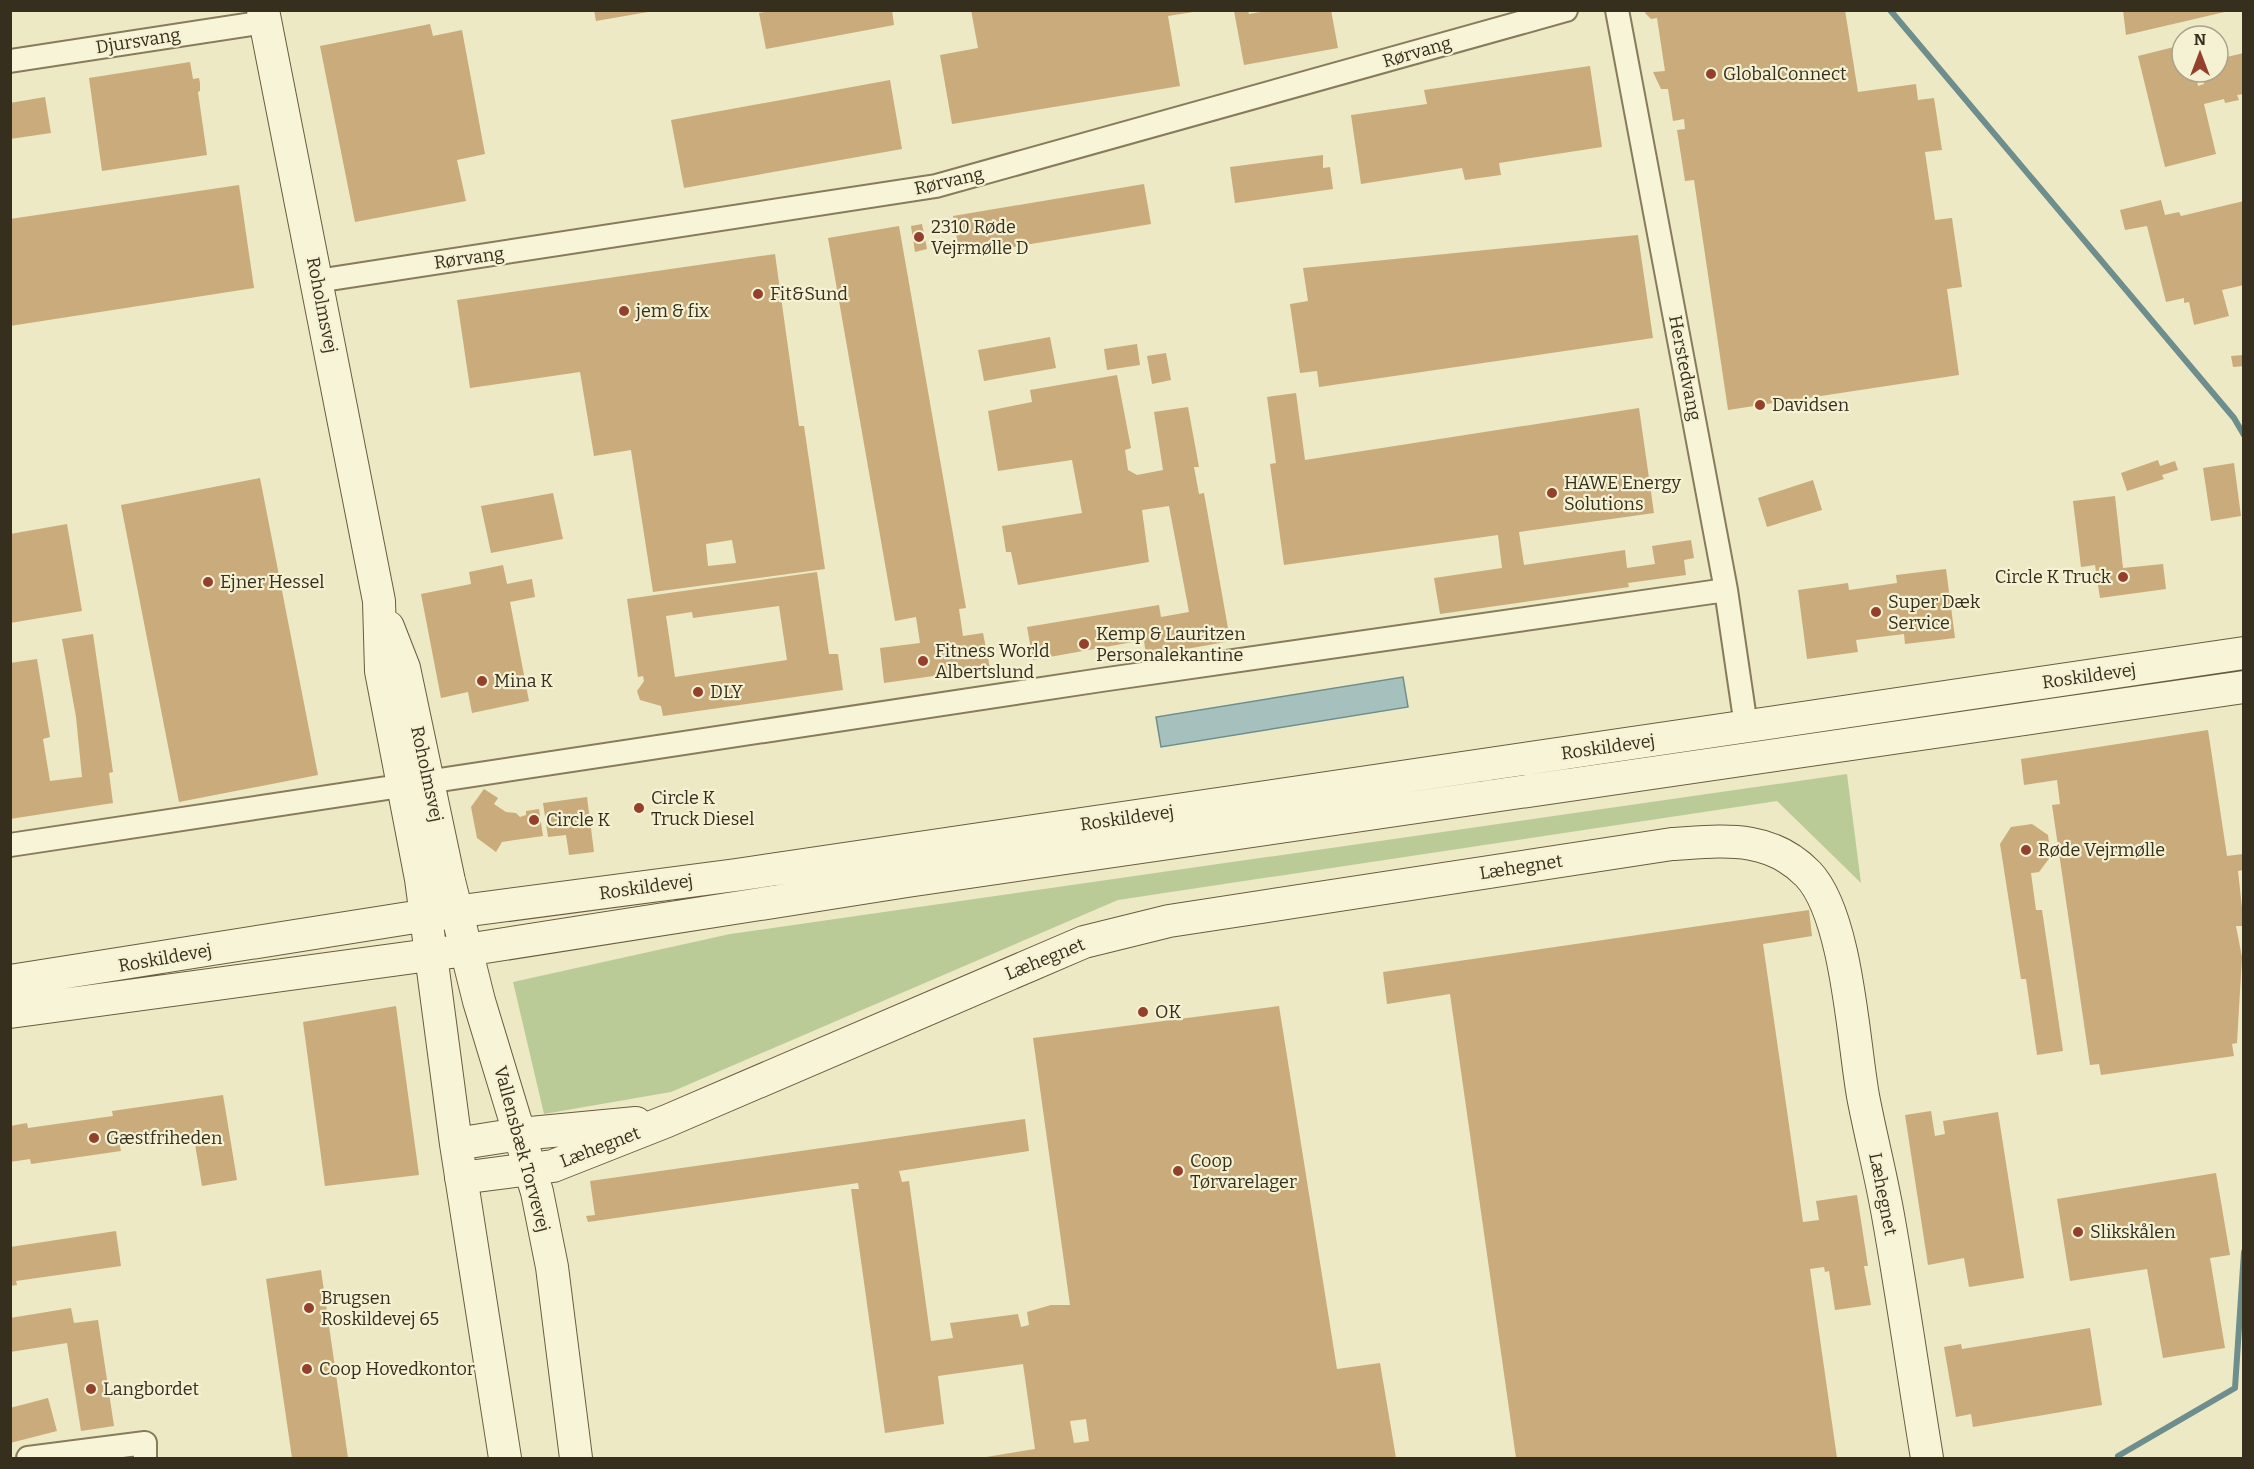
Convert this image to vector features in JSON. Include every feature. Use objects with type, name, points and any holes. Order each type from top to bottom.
[{"type":"main road","name":"Roholmsvej","points":[[264,16],[379,601],[381,671],[462,931]]},
{"type":"main road","name":"Roskildevej","points":[[462,931],[686,881],[2244,653]]},
{"type":"main road","name":"Roskildevej","points":[[10,981],[105,968],[462,931],[986,869],[2244,687]]},
{"type":"main road","name":"Roholmsvej","points":[[417,785],[429,934]]},
{"type":"main road","name":"Læhegnet","points":[[461,1178],[553,1166],[667,1121],[1084,942],[1168,921],[1672,844],[1724,840],[1753,842],[1771,848],[1809,875],[1831,911],[1863,1095],[1889,1219],[1927,1458]]},
{"type":"main road","name":"Vallensbæk Torvevej","points":[[462,931],[531,1170],[552,1267],[576,1458]]},
{"type":"main road","name":"Roskildevej","points":[[10,1012],[210,985],[429,934]]},
{"type":"main road","points":[[429,934],[456,1144],[505,1458]]},
{"type":"main road","points":[[10,992],[105,968]]},
{"type":"main road","name":"Læhegnet","points":[[456,1144],[520,1134],[667,1121]]},
{"type":"street","name":"Rørvang","points":[[317,281],[936,186],[1566,10]]},
{"type":"street","name":"Herstedvang","points":[[1617,10],[1726,590],[1746,726]]},
{"type":"street","name":"Djursvang","points":[[10,61],[264,16]]},
{"type":"street","points":[[10,845],[1044,688],[1726,590]]},
{"type":"street","points":[[28,1458],[145,1443],[145,1458]]},
{"type":"green space","points":[[1847,774],[1861,883],[1777,801],[1118,900],[671,1092],[544,1114],[513,982],[730,934]]},
{"type":"water","points":[[1403,677],[1408,707],[1161,747],[1156,717]]},
{"type":"building","points":[[594,10],[647,10],[648,12],[596,21]]},
{"type":"building","points":[[775,10],[892,10],[894,25],[766,49],[759,13]]},
{"type":"building","points":[[971,10],[1193,10],[1193,12],[1168,16],[1180,86],[952,124],[940,55],[978,48]]},
{"type":"building","points":[[1248,10],[1249,14],[1271,10],[1331,10],[1338,48],[1244,65],[1234,11]]},
{"type":"building","points":[[1647,10],[1845,10],[1858,92],[1916,84],[1918,100],[1934,98],[1942,150],[1925,152],[1935,220],[1952,218],[1962,287],[1947,289],[1959,375],[1728,410],[1694,180],[1685,181],[1677,130],[1685,129],[1684,119],[1673,121],[1668,89],[1661,89],[1653,72],[1665,71],[1657,18],[1651,19],[1645,13]]},
{"type":"building","points":[[2123,10],[2229,10],[2229,11],[2126,35]]},
{"type":"building","points":[[430,24],[433,36],[462,30],[485,154],[457,160],[466,201],[355,222],[320,46]]},
{"type":"building","points":[[2170,48],[2170,84],[2198,84],[2198,86],[2230,84],[2230,56],[2244,53],[2244,94],[2237,95],[2239,100],[2225,103],[2224,99],[2204,104],[2216,154],[2165,167],[2138,56]]},
{"type":"building","points":[[190,62],[193,79],[199,78],[200,83],[198,92],[207,155],[102,171],[89,78]]},
{"type":"building","points":[[1590,66],[1602,147],[1499,163],[1501,175],[1465,180],[1462,168],[1361,184],[1351,115],[1427,104],[1424,90]]},
{"type":"building","points":[[890,80],[902,149],[684,188],[671,120]]},
{"type":"building","points":[[45,97],[51,133],[10,139],[10,103]]},
{"type":"building","points":[[1323,155],[1323,168],[1330,167],[1333,189],[1235,203],[1230,167]]},
{"type":"building","points":[[1144,184],[1151,224],[960,256],[953,216]]},
{"type":"building","points":[[239,185],[254,288],[10,326],[10,219]]},
{"type":"building","points":[[2161,200],[2165,215],[2179,212],[2181,216],[2244,201],[2244,285],[2222,290],[2229,316],[2194,325],[2189,302],[2184,303],[2184,298],[2166,302],[2147,226],[2125,230],[2120,210]]},
{"type":"building","name":"2310 Røde Vejrmølle D","points":[[922,224],[927,249],[915,252],[911,226]]},
{"type":"building","points":[[899,226],[966,608],[959,609],[963,636],[983,633],[990,668],[884,683],[880,648],[920,643],[916,617],[895,621],[828,238]]},
{"type":"building","points":[[1638,235],[1653,338],[1319,387],[1317,371],[1300,373],[1290,304],[1308,301],[1303,268]]},
{"type":"building","points":[[775,254],[799,426],[804,426],[825,569],[653,592],[631,450],[594,456],[580,372],[470,388],[457,300]],"holes":[[[732,540],[736,563],[708,566],[706,544]]]},
{"type":"building","points":[[1050,337],[1056,368],[984,381],[978,350]]},
{"type":"building","points":[[1137,344],[1140,365],[1107,370],[1104,349]]},
{"type":"building","points":[[1166,353],[1171,380],[1152,384],[1147,356]]},
{"type":"building","points":[[2244,355],[2244,366],[2233,367],[2231,356]]},
{"type":"building","points":[[1117,375],[1131,448],[1125,450],[1128,470],[1137,475],[1163,470],[1154,412],[1188,407],[1199,467],[1194,467],[1199,494],[1204,493],[1228,628],[1224,629],[1226,642],[1146,656],[1144,640],[1033,660],[1027,627],[1159,605],[1161,617],[1189,612],[1169,506],[1142,510],[1149,562],[1018,585],[1011,552],[1006,552],[1002,526],[1082,513],[1072,460],[998,471],[988,411],[1032,402],[1030,390]]},
{"type":"building","points":[[1296,393],[1305,460],[1639,408],[1654,513],[1519,532],[1524,565],[1625,550],[1627,568],[1655,564],[1652,546],[1691,540],[1694,558],[1684,560],[1686,575],[1628,583],[1629,587],[1440,614],[1434,578],[1502,568],[1498,535],[1284,565],[1270,464],[1276,463],[1267,397]]},
{"type":"building","points":[[2158,460],[2160,466],[2175,461],[2178,470],[2162,475],[2164,479],[2127,491],[2121,473]]},
{"type":"building","points":[[2234,463],[2241,516],[2211,521],[2203,468]]},
{"type":"building","name":"Ejner Hessel","points":[[260,478],[318,775],[179,802],[121,505]]},
{"type":"building","points":[[1813,480],[1822,510],[1767,527],[1758,498]]},
{"type":"building","points":[[553,493],[563,539],[491,553],[481,506]]},
{"type":"building","points":[[2115,496],[2123,568],[2163,564],[2166,589],[2100,598],[2095,565],[2081,567],[2073,501]]},
{"type":"building","points":[[67,524],[82,611],[10,623],[10,534]]},
{"type":"building","points":[[503,565],[507,584],[532,579],[535,597],[510,602],[529,701],[472,713],[468,692],[441,698],[421,594],[471,584],[469,572]]},
{"type":"building","name":"Super Dæk Service","points":[[1946,569],[1955,638],[1905,644],[1904,634],[1856,640],[1858,652],[1807,659],[1798,590],[1848,583],[1849,590],[1897,583],[1896,575]]},
{"type":"building","points":[[817,572],[829,654],[838,654],[843,690],[663,716],[661,706],[640,700],[637,691],[644,681],[643,676],[638,677],[627,599]],"holes":[[[779,606],[787,660],[675,677],[666,616],[692,612],[693,618]]]},
{"type":"building","points":[[93,634],[113,772],[109,773],[113,803],[10,819],[10,663],[37,659],[50,737],[43,739],[50,781],[82,777],[76,717],[62,639]]},
{"type":"building","points":[[2208,730],[2227,856],[2243,854],[2244,859],[2244,870],[2238,871],[2244,926],[2236,926],[2242,957],[2237,1043],[2232,1044],[2234,1056],[2101,1075],[2099,1064],[2090,1065],[2052,805],[2060,804],[2057,780],[2024,785],[2021,759]]},
{"type":"building","points":[[484,789],[498,798],[494,804],[506,812],[516,813],[520,817],[526,815],[526,811],[539,809],[543,836],[502,842],[496,852],[477,838],[471,807]]},
{"type":"building","points":[[587,797],[594,852],[569,855],[566,835],[548,837],[543,803]]},
{"type":"building","points":[[2032,824],[2048,835],[2051,856],[2039,872],[2031,873],[2036,910],[2042,910],[2063,1051],[2037,1055],[2026,979],[2021,979],[2000,844],[2011,827]]},
{"type":"building","points":[[1809,910],[1812,936],[1763,944],[1803,1222],[1819,1220],[1816,1201],[1857,1195],[1868,1266],[1864,1266],[1871,1305],[1835,1310],[1829,1271],[1825,1272],[1824,1267],[1810,1269],[1837,1458],[1516,1458],[1450,994],[1387,1004],[1383,972]]},
{"type":"building","points":[[396,1006],[419,1175],[325,1186],[303,1022]]},
{"type":"building","name":"Coop Tørvarelager","points":[[1279,1006],[1337,1369],[1380,1363],[1396,1458],[980,1458],[1035,1449],[1023,1364],[938,1376],[944,1424],[885,1433],[851,1189],[859,1189],[858,1183],[588,1222],[586,1216],[595,1215],[590,1181],[1025,1119],[1029,1151],[899,1171],[902,1182],[909,1181],[931,1341],[953,1338],[950,1323],[1018,1314],[1021,1327],[1029,1325],[1027,1312],[1051,1305],[1070,1305],[1033,1038]],"holes":[[[1086,1419],[1089,1441],[1074,1443],[1070,1421]]]},
{"type":"building","name":"Gæstfriheden","points":[[223,1095],[237,1180],[202,1186],[195,1144],[208,1142],[207,1133],[120,1146],[121,1151],[31,1164],[30,1159],[10,1162],[10,1126],[27,1123],[28,1128],[113,1116],[112,1111]]},
{"type":"building","points":[[1931,1111],[1935,1136],[1945,1134],[1943,1121],[1998,1112],[2024,1278],[1969,1287],[1964,1258],[1928,1265],[1905,1115]]},
{"type":"building","points":[[2216,1173],[2230,1255],[2210,1258],[2225,1348],[2163,1358],[2147,1269],[2070,1281],[2057,1199]]},
{"type":"building","points":[[116,1231],[121,1266],[16,1281],[17,1285],[10,1286],[10,1247]]},
{"type":"building","name":"Coop Hovedkontor","points":[[321,1270],[348,1458],[292,1458],[266,1279]]},
{"type":"building","name":"Langbordet","points":[[71,1308],[74,1323],[98,1320],[114,1426],[81,1431],[67,1343],[10,1352],[10,1318]]},
{"type":"building","points":[[2090,1328],[2102,1405],[1973,1427],[1971,1414],[1956,1417],[1944,1347],[1961,1344],[1962,1349]]},
{"type":"building","name":"Langbordet","points":[[48,1398],[57,1431],[10,1443],[10,1408]]},
{"type":"waterway","points":[[1890,10],[2234,418],[2244,435]]},
{"type":"waterway","points":[[2118,1456],[2235,1388],[2244,1252]]},
{"type":"place","name":"GlobalConnect","points":[[1711,74]]},
{"type":"place","name":"2310 Røde Vejrmølle D","points":[[919,237]]},
{"type":"place","name":"Fit&Sund","points":[[758,294]]},
{"type":"place","name":"jem & fix","points":[[624,311]]},
{"type":"place","name":"Davidsen","points":[[1760,405]]},
{"type":"place","name":"HAWE Energy Solutions","points":[[1552,493]]},
{"type":"place","name":"Circle K Truck","points":[[2123,577]]},
{"type":"place","name":"Ejner Hessel","points":[[208,582]]},
{"type":"place","name":"Super Dæk Service","points":[[1876,612]]},
{"type":"place","name":"Kemp & Lauritzen Personalekantine","points":[[1084,644]]},
{"type":"place","name":"Fitness World Albertslund","points":[[923,661]]},
{"type":"place","name":"Mina K","points":[[482,681]]},
{"type":"place","name":"DLY","points":[[698,692]]},
{"type":"place","name":"Circle K Truck Diesel","points":[[639,808]]},
{"type":"place","name":"Circle K","points":[[534,820]]},
{"type":"place","name":"Røde Vejrmølle","points":[[2026,850]]},
{"type":"place","name":"OK","points":[[1143,1012]]},
{"type":"place","name":"Gæstfriheden","points":[[94,1138]]},
{"type":"place","name":"Coop Tørvarelager","points":[[1178,1171]]},
{"type":"place","name":"Slikskålen","points":[[2078,1232]]},
{"type":"place","name":"Brugsen Roskildevej 65","points":[[309,1308]]},
{"type":"place","name":"Coop Hovedkontor","points":[[307,1369]]},
{"type":"place","name":"Langbordet","points":[[91,1389]]}]
